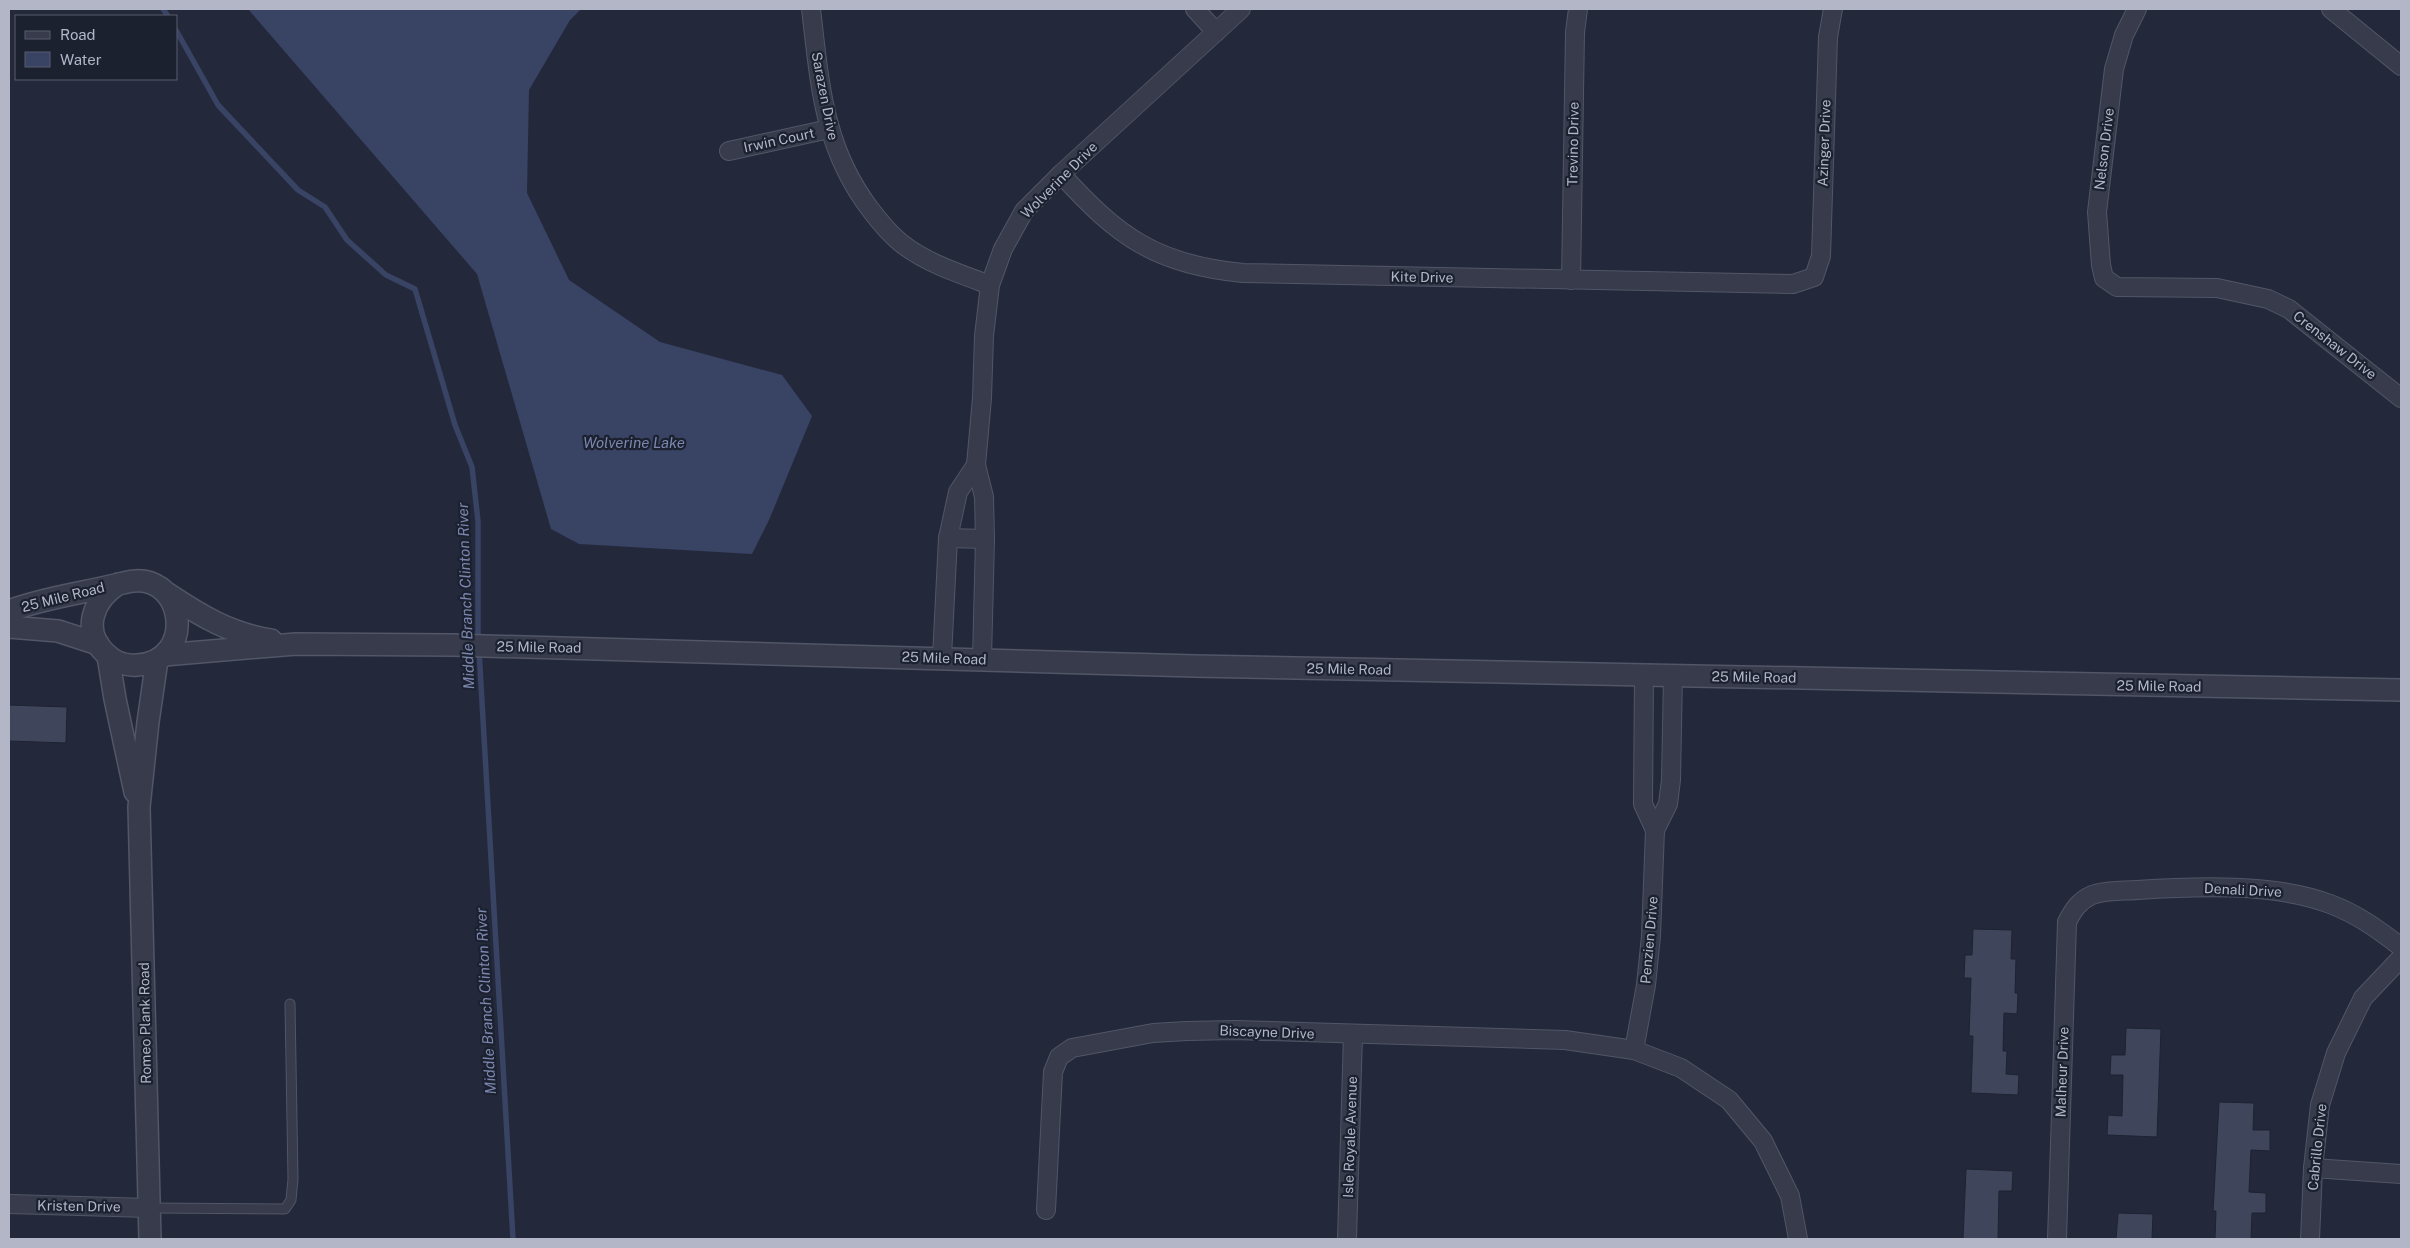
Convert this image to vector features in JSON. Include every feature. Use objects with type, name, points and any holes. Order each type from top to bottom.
[{"type":"street","name":"Sarazen Drive","points":[[810,9],[829,129],[842,166],[856,191],[876,217],[901,243],[944,268],[990,285]]},
{"type":"street","points":[[1195,9],[1216,32]]},
{"type":"street","name":"Wolverine Drive","points":[[982,659],[985,540],[984,497],[976,466],[982,398],[984,336],[990,285],[1003,249],[1024,211],[1061,174],[1241,9]]},
{"type":"street","name":"Trevino Drive","points":[[1571,280],[1575,32],[1578,9]]},
{"type":"street","name":"Azinger Drive","points":[[1814,277],[1821,256],[1828,37],[1833,9]]},
{"type":"street","name":"Nelson Drive","points":[[2117,287],[2104,278],[2101,265],[2097,212],[2114,69],[2124,35],[2137,9]]},
{"type":"street","points":[[2331,9],[2401,66]]},
{"type":"street","name":"Irwin Court","points":[[729,151],[829,129]]},
{"type":"street","name":"Kite Drive","points":[[1061,174],[1093,209],[1126,237],[1152,251],[1179,262],[1209,270],[1243,274],[1793,284],[1814,277]]},
{"type":"street","name":"Crenshaw Drive","points":[[2117,287],[2217,288],[2268,300],[2289,309],[2401,398]]},
{"type":"street","name":"Wolverine Drive","points":[[942,657],[948,538],[958,492],[976,466]]},
{"type":"street","points":[[948,538],[985,540]]},
{"type":"street","points":[[131,580],[145,581],[158,586],[168,595],[175,606],[178,619],[177,632],[172,644],[160,658],[144,665],[132,666],[119,663],[103,650],[93,631],[93,617],[97,603],[106,592],[118,584],[131,580]]},
{"type":"street","name":"25 Mile Road","points":[[9,612],[34,602],[118,584]]},
{"type":"street","name":"25 Mile Road","points":[[158,586],[206,619],[228,630],[255,638],[296,644]]},
{"type":"street","name":"25 Mile Road","points":[[9,627],[58,631],[103,650]]},
{"type":"street","name":"25 Mile Road","points":[[160,658],[296,644],[452,645],[1215,666],[2401,690]]},
{"type":"street","name":"Romeo Plank Road","points":[[103,650],[139,807]]},
{"type":"street","name":"Romeo Plank Road","points":[[150,1239],[139,807],[148,722],[160,658]]},
{"type":"street","name":"Penzien Drive","points":[[1644,675],[1643,804],[1655,830]]},
{"type":"street","name":"Penzien Drive","points":[[1634,1050],[1646,985],[1651,936],[1655,830],[1668,804],[1671,780],[1673,676]]},
{"type":"street","name":"Denali Drive","points":[[2074,907],[2092,895],[2114,891],[2174,887],[2244,889],[2299,894],[2330,904],[2366,921],[2401,947]]},
{"type":"street","name":"Malheur Drive","points":[[2057,1239],[2067,922],[2074,907]]},
{"type":"street","name":"Cabrillo Drive","points":[[2310,1239],[2312,1168],[2320,1105],[2336,1053],[2363,998],[2401,958]]},
{"type":"street","name":"Biscayne Drive","points":[[1046,1210],[1053,1072],[1058,1058],[1072,1048],[1154,1033],[1235,1030],[1565,1040],[1634,1050],[1681,1068],[1729,1100],[1764,1141],[1790,1196],[1798,1239]]},
{"type":"street","name":"Isle Royale Avenue","points":[[1347,1239],[1353,1034]]},
{"type":"street","points":[[2312,1168],[2401,1174]]},
{"type":"street","name":"Kristen Drive","points":[[9,1204],[149,1208]]},
{"type":"lane","points":[[149,1208],[285,1209],[291,1200],[293,1179],[290,1004]]},
{"type":"water","name":"Wolverine Lake","points":[[248,9],[581,9],[570,20],[529,90],[527,193],[569,280],[660,342],[782,375],[812,416],[769,520],[752,554],[579,544],[551,529],[477,274]]},
{"type":"building","points":[[9,705],[67,707],[66,743],[9,741]]},
{"type":"building","points":[[1973,929],[2012,930],[2011,959],[2016,959],[2015,993],[2018,993],[2017,1014],[2004,1013],[2003,1051],[2007,1051],[2006,1074],[2019,1075],[2018,1095],[1971,1093],[1973,1036],[1969,1036],[1971,978],[1964,978],[1965,955],[1972,955]]},
{"type":"building","points":[[2126,1028],[2161,1029],[2157,1137],[2107,1135],[2108,1115],[2122,1116],[2123,1075],[2110,1075],[2111,1055],[2125,1055]]},
{"type":"building","points":[[2219,1102],[2254,1103],[2253,1130],[2270,1130],[2270,1151],[2251,1150],[2249,1192],[2266,1193],[2266,1213],[2252,1213],[2251,1239],[2215,1239],[2216,1211],[2213,1211]]},
{"type":"building","points":[[1966,1169],[2013,1171],[2012,1191],[1999,1191],[1998,1239],[1963,1239]]},
{"type":"building","points":[[2118,1213],[2153,1214],[2152,1239],[2116,1239]]},
{"type":"waterway","name":"Middle Branch Clinton River","points":[[163,9],[167,15]]},
{"type":"waterway","name":"Middle Branch Clinton River","points":[[178,34],[218,105],[298,190],[325,207],[347,240],[386,275],[415,289],[455,425],[472,467],[478,521],[478,641]]},
{"type":"waterway","name":"Middle Branch Clinton River","points":[[479,650],[513,1239]]}]
